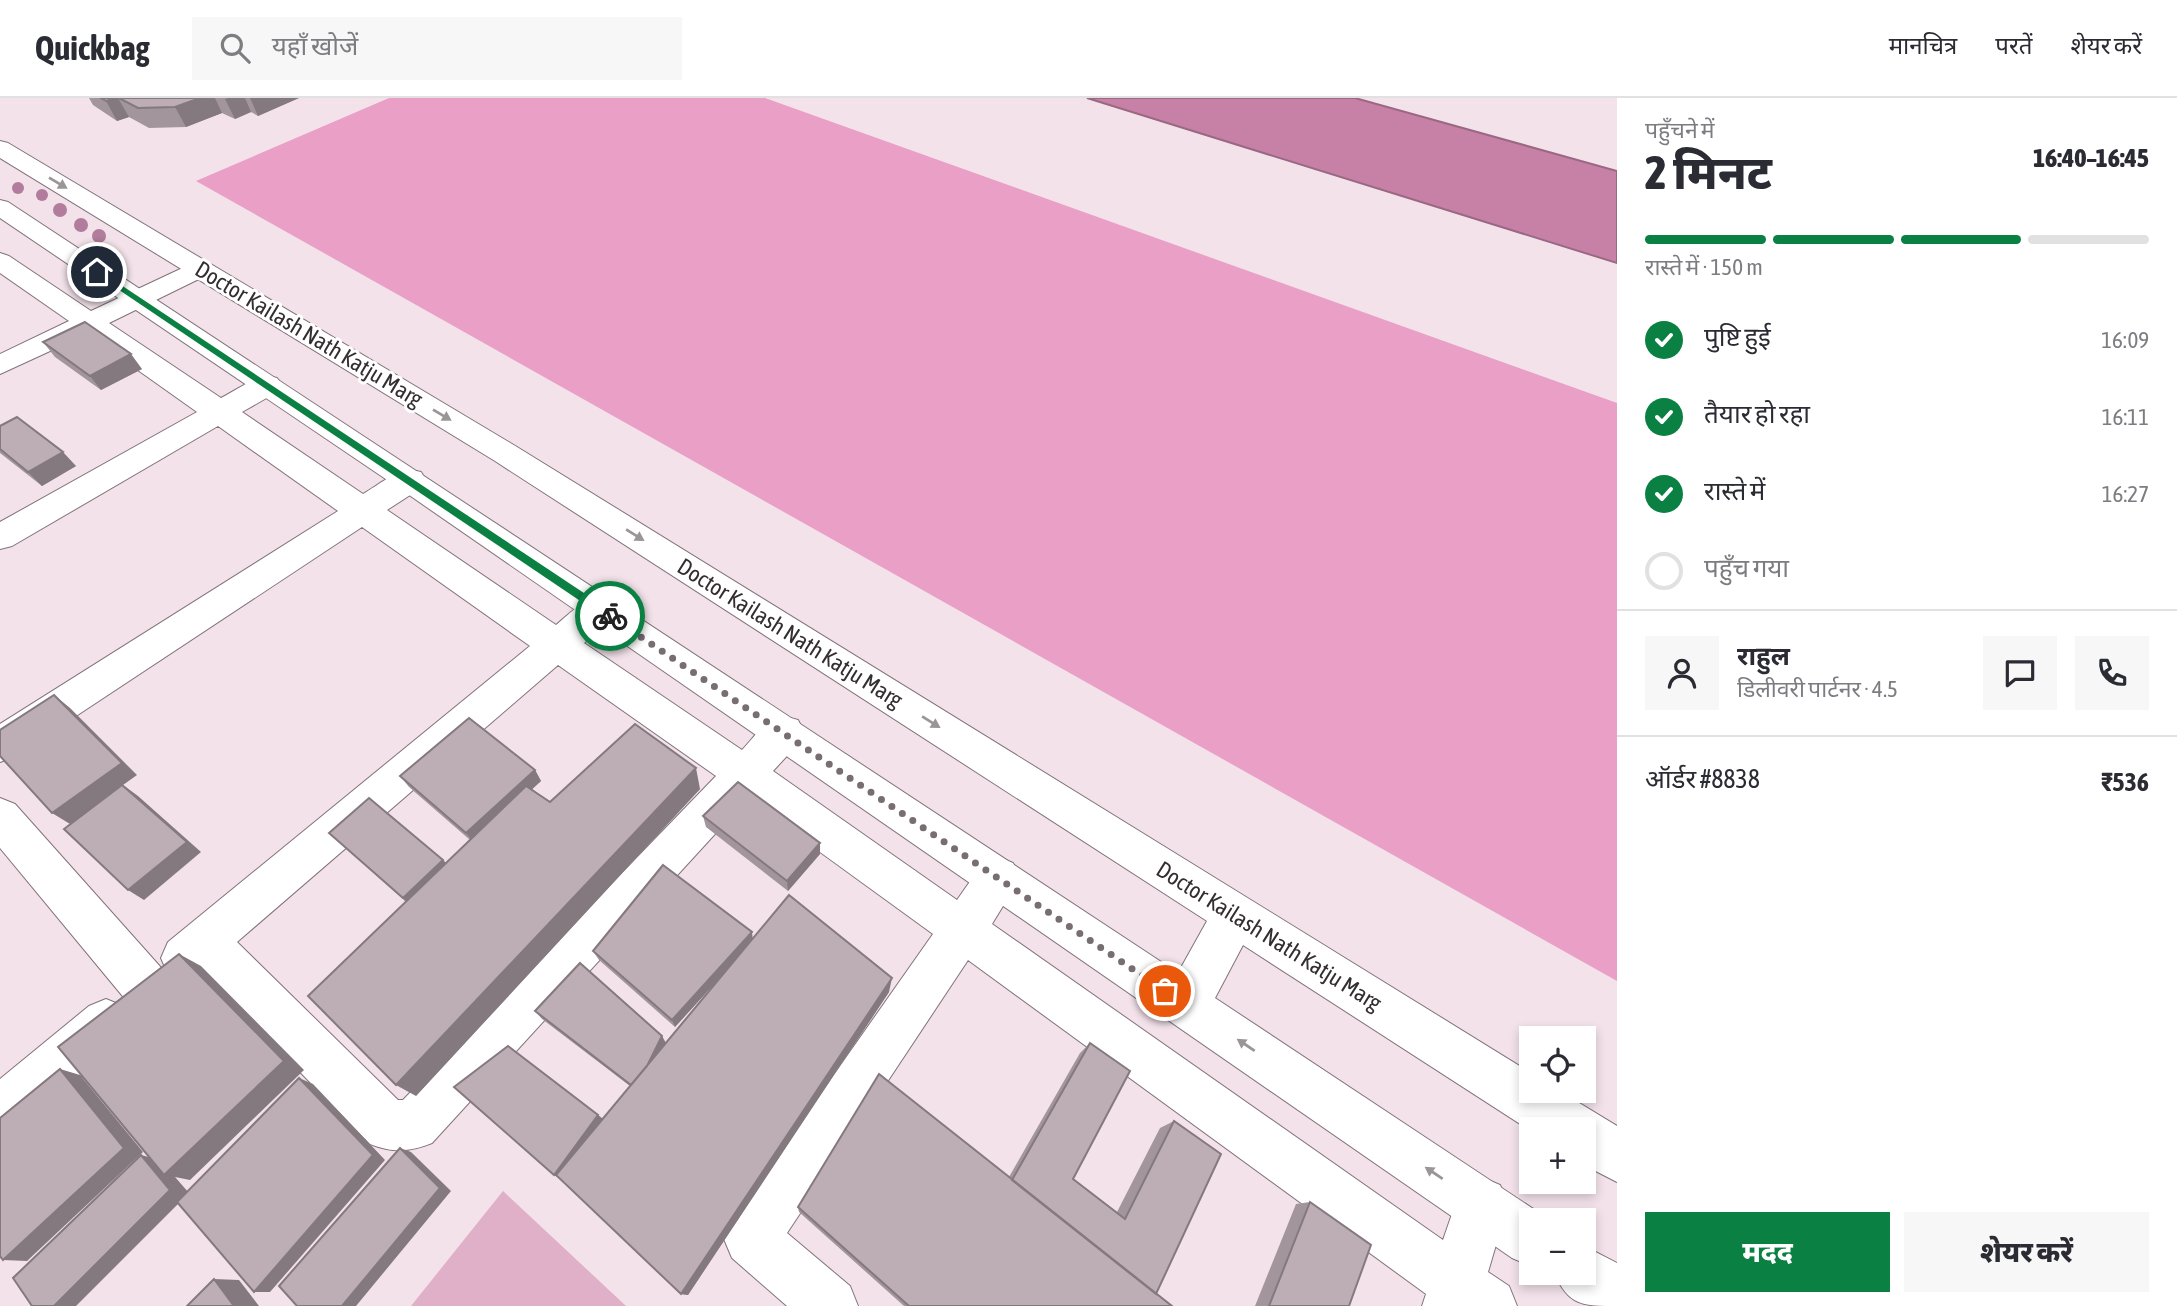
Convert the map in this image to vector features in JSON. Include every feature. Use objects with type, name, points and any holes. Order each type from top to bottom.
[{"type":"main road","name":"Doctor Kailash Nath Katju Marg","points":[[0,148],[506,454],[1555,1117]]},
{"type":"main road","points":[[0,207],[410,480],[1519,1230]]},
{"type":"main road","points":[[0,261],[745,774],[964,929],[1465,1299],[1481,1205]]},
{"type":"main road","points":[[0,365],[200,269]]},
{"type":"main road","points":[[0,537],[267,385]]},
{"type":"main road","points":[[0,745],[410,480]]},
{"type":"main road","points":[[0,1112],[600,609]]},
{"type":"main road","points":[[204,942],[388,1126],[414,1125],[783,733]]},
{"type":"main road","points":[[0,817],[147,988]]},
{"type":"main road","points":[[830,1306],[751,1239],[999,878]]},
{"type":"main road","points":[[1186,1005],[1235,915]]},
{"type":"main road","points":[[1596,1143],[1617,1156]]},
{"type":"main road","points":[[1596,1282],[1617,1296]]},
{"type":"shaded area","points":[[389,98],[765,98],[1617,403],[1617,981],[196,181]]},
{"type":"shaded area","points":[[1087,98],[1355,98],[1617,171],[1617,263]]},
{"type":"shaded area","points":[[503,1191],[626,1306],[411,1306]]},
{"type":"building","points":[[119,98],[200,98],[175,107],[138,108]]},
{"type":"building","points":[[85,322],[131,354],[90,376],[43,342]]},
{"type":"building","points":[[17,417],[63,452],[28,472],[0,449],[0,426]]},
{"type":"building","points":[[54,695],[122,763],[52,813],[0,756],[0,730]]},
{"type":"building","points":[[469,718],[535,770],[466,833],[400,776]]},
{"type":"building","points":[[635,724],[696,768],[396,1085],[308,996],[526,786],[550,802]]},
{"type":"building","points":[[738,782],[820,843],[787,881],[703,816]]},
{"type":"building","points":[[122,785],[187,842],[128,890],[64,829]]},
{"type":"building","points":[[369,798],[443,860],[403,898],[329,833]]},
{"type":"building","points":[[663,865],[752,932],[672,1020],[593,951]]},
{"type":"building","points":[[789,895],[892,978],[681,1294],[556,1175]]},
{"type":"building","points":[[179,954],[284,1061],[164,1175],[58,1047]]},
{"type":"building","points":[[580,963],[662,1036],[647,1066],[631,1085],[535,1011]]},
{"type":"building","points":[[1090,1043],[1130,1071],[1073,1179],[1125,1219],[1174,1121],[1221,1154],[1156,1294],[1012,1180]]},
{"type":"building","points":[[508,1046],[598,1115],[554,1175],[454,1087]]},
{"type":"building","points":[[60,1069],[124,1148],[3,1260],[0,1256],[0,1118]]},
{"type":"building","points":[[879,1074],[1172,1306],[909,1306],[798,1207]]},
{"type":"building","points":[[299,1078],[373,1155],[254,1292],[177,1202]]},
{"type":"building","points":[[400,1148],[440,1188],[342,1306],[297,1306],[279,1286]]},
{"type":"building","points":[[141,1155],[170,1190],[54,1306],[32,1306],[13,1278]]},
{"type":"building","points":[[1310,1202],[1371,1245],[1349,1306],[1269,1306]]},
{"type":"building","points":[[214,1279],[234,1306],[187,1306]]},
{"type":"way so far","points":[[610,616],[1165,991]]},
{"type":"route","points":[[97,272],[610,616]]}]
